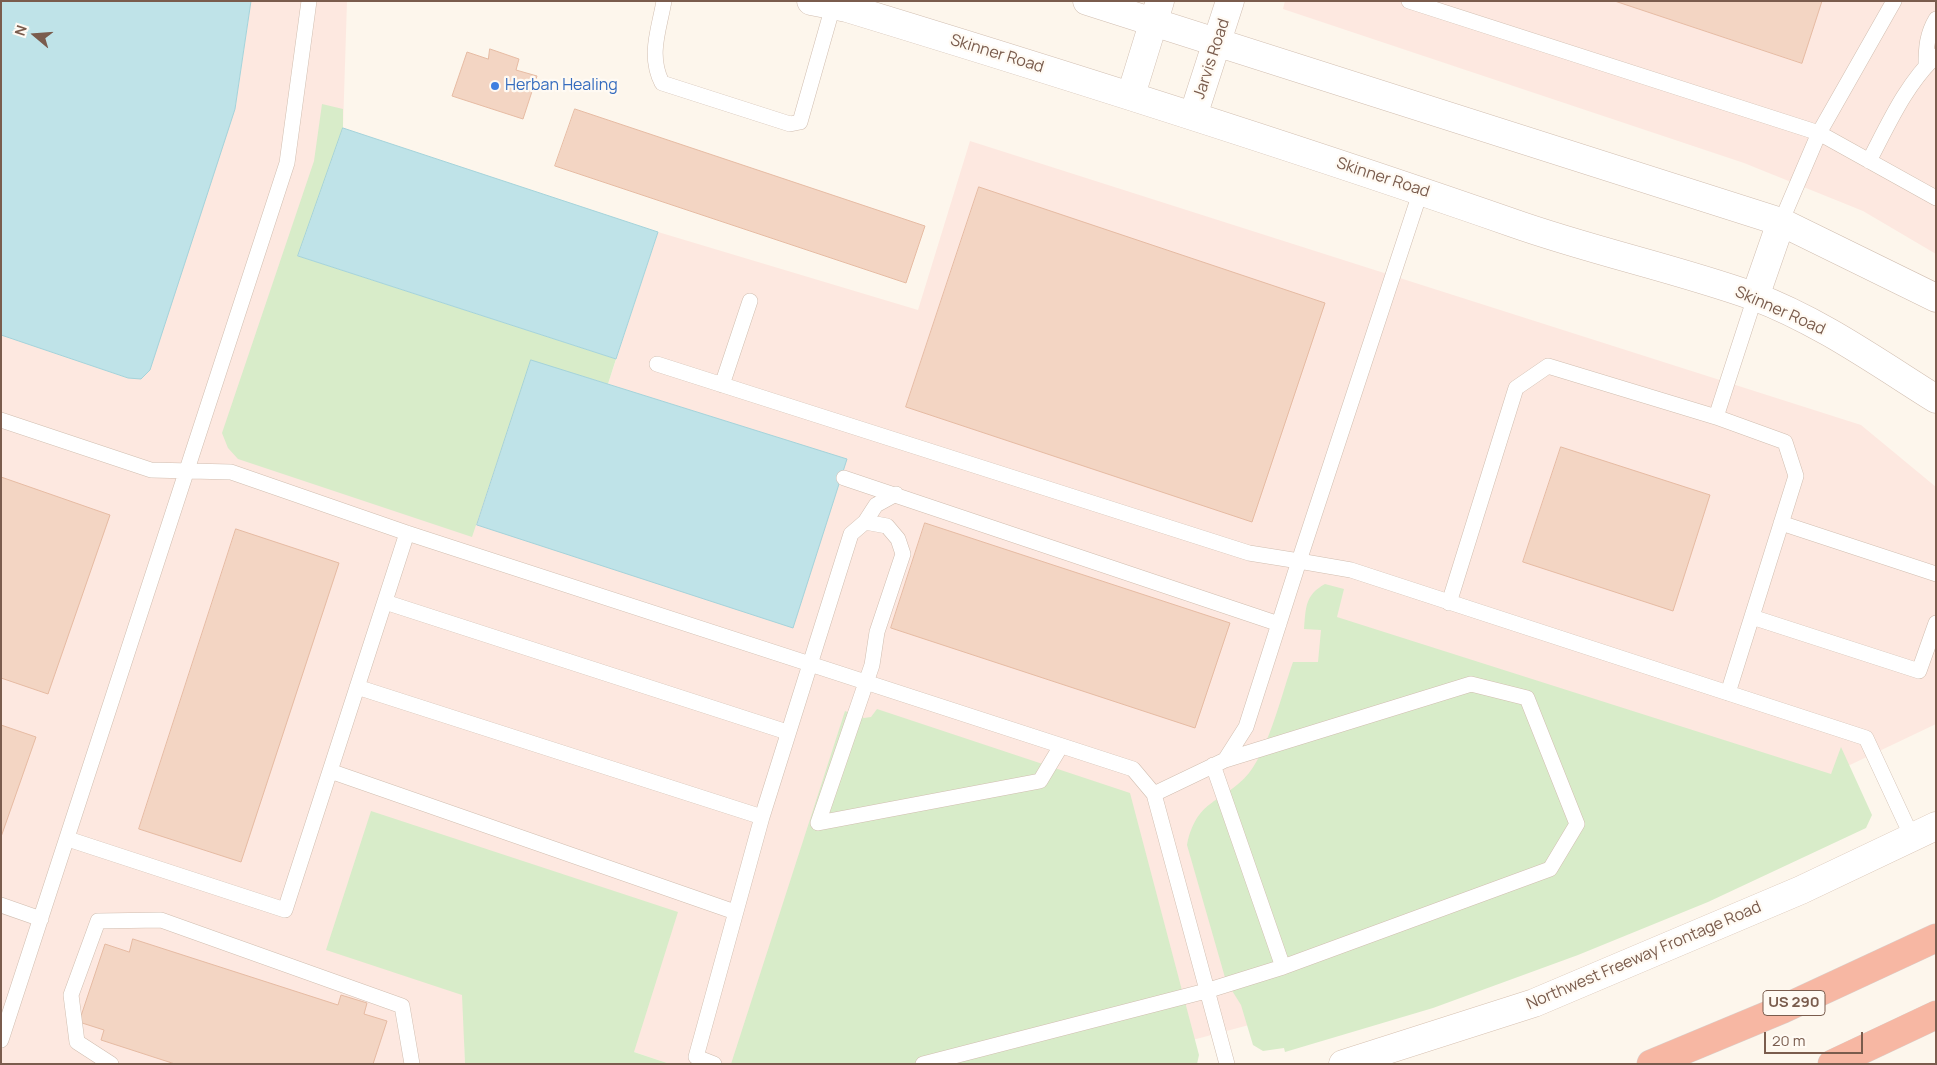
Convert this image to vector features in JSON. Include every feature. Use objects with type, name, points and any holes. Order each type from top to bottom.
[{"type":"highway","name":"US 290","points":[[1651,1064],[1783,1009],[1936,938]]},
{"type":"highway","points":[[1832,1064],[1936,1015]]},
{"type":"street","points":[[1087,1],[1156,12],[1217,44],[1781,222],[1936,298]]},
{"type":"street","name":"Jarvis Road","points":[[1193,116],[1230,1]]},
{"type":"street","name":"Skinner Road","points":[[822,3],[1131,95],[1421,190],[1516,224],[1754,297],[1830,333],[1936,399]]},
{"type":"street","points":[[1131,95],[1156,12]]},
{"type":"street","points":[[1754,297],[1781,222]]},
{"type":"street","name":"Northwest Freeway Frontage Road","points":[[1343,1064],[1534,1003],[1801,890],[1924,832]]},
{"type":"lane","points":[[1,1040],[188,470],[286,163],[309,1]]},
{"type":"lane","points":[[664,1],[654,55],[655,69],[662,83],[790,124],[800,122],[822,3]]},
{"type":"lane","points":[[1409,1],[1819,133],[1936,198]]},
{"type":"lane","points":[[1781,222],[1819,133],[1894,1]]},
{"type":"lane","points":[[1869,161],[1901,103],[1931,60],[1926,45],[1930,28],[1936,19]]},
{"type":"lane","points":[[1219,762],[1246,727],[1421,190]]},
{"type":"lane","points":[[1716,418],[1754,297]]},
{"type":"lane","points":[[722,385],[750,301]]},
{"type":"lane","points":[[657,364],[1249,553],[1351,570],[1449,604],[1866,738],[1924,832]]},
{"type":"lane","points":[[1449,604],[1516,388],[1548,366],[1716,418],[1785,442],[1796,476],[1728,694]]},
{"type":"lane","points":[[1,420],[151,470],[231,472],[407,533],[1133,769],[1154,794],[1227,1064]]},
{"type":"lane","points":[[844,478],[1279,624]]},
{"type":"lane","points":[[714,1064],[696,1057],[735,912],[787,732],[851,534],[865,522],[876,505],[896,494]]},
{"type":"lane","points":[[865,522],[887,526],[898,539],[903,554],[876,632],[872,665],[818,823],[1040,781],[1061,746]]},
{"type":"lane","points":[[1781,523],[1936,574]]},
{"type":"lane","points":[[68,839],[285,910],[407,533]]},
{"type":"lane","points":[[385,602],[787,732]]},
{"type":"lane","points":[[1752,617],[1919,671],[1936,623]]},
{"type":"lane","points":[[923,1064],[1206,991],[1283,967],[1550,869],[1577,824],[1527,698],[1471,684],[1219,762],[1154,794]]},
{"type":"lane","points":[[357,687],[762,817]]},
{"type":"lane","points":[[1219,762],[1283,967]]},
{"type":"lane","points":[[330,771],[735,912]]},
{"type":"lane","points":[[1,905],[41,919]]},
{"type":"lane","points":[[112,1064],[77,1042],[71,995],[98,922],[161,920],[402,1006],[412,1064]]},
{"type":"shaded area","points":[[251,1],[347,1],[343,128],[298,256],[531,360],[847,459],[608,384],[658,232],[918,310],[970,141],[1861,425],[1936,487],[1936,724],[1831,774],[1283,1016],[1102,1064],[670,1064],[463,995],[465,1064],[1,1064],[1,335],[128,378],[235,109]]},
{"type":"shaded area","points":[[1285,1],[1936,1],[1936,254],[1863,211],[1744,163],[1283,9]]},
{"type":"green space","points":[[322,104],[343,109],[343,128],[298,256],[616,359],[608,384],[531,361],[472,537],[238,459],[228,448],[222,433],[314,161]]},
{"type":"green space","points":[[1325,584],[1344,589],[1337,617],[1831,774],[1841,747],[1872,815],[1866,828],[1708,902],[1578,955],[1433,1008],[1285,1052],[1284,1048],[1263,1051],[1253,1045],[1241,1005],[1226,981],[1187,845],[1191,829],[1204,809],[1239,783],[1256,762],[1269,735],[1293,662],[1318,662],[1321,630],[1304,629],[1306,608],[1310,597],[1318,588]]},
{"type":"green space","points":[[877,709],[1130,793],[1199,1055],[1197,1064],[731,1064],[845,711],[864,718],[871,717]]},
{"type":"green space","points":[[371,811],[678,912],[634,1052],[670,1064],[465,1064],[462,995],[326,950]]},
{"type":"water","points":[[1,1],[251,1],[235,109],[150,370],[141,379],[128,378],[1,335]]},
{"type":"water","points":[[343,128],[658,232],[616,359],[298,256]]},
{"type":"water","points":[[531,360],[847,459],[793,628],[477,525]]},
{"type":"building","points":[[1615,1],[1822,1],[1802,63]]},
{"type":"building","name":"Herban Healing","points":[[490,49],[519,59],[516,70],[537,76],[523,119],[452,96],[467,52],[488,59]]},
{"type":"building","points":[[575,109],[925,226],[906,283],[555,166]]},
{"type":"building","points":[[979,187],[1325,303],[1252,522],[906,407]]},
{"type":"building","points":[[1561,447],[1710,495],[1673,611],[1523,562]]},
{"type":"building","points":[[1,477],[110,515],[48,694],[1,678]]},
{"type":"building","points":[[925,523],[1230,623],[1195,728],[891,628]]},
{"type":"building","points":[[236,529],[339,563],[241,862],[139,829]]},
{"type":"building","points":[[1,725],[36,737],[1,837]]},
{"type":"building","points":[[133,939],[338,1005],[341,995],[367,1003],[364,1014],[387,1021],[373,1064],[175,1064],[101,1040],[104,1030],[79,1022],[105,944],[129,952]]},
{"type":"place","name":"Herban Healing","points":[[495,86]]}]
